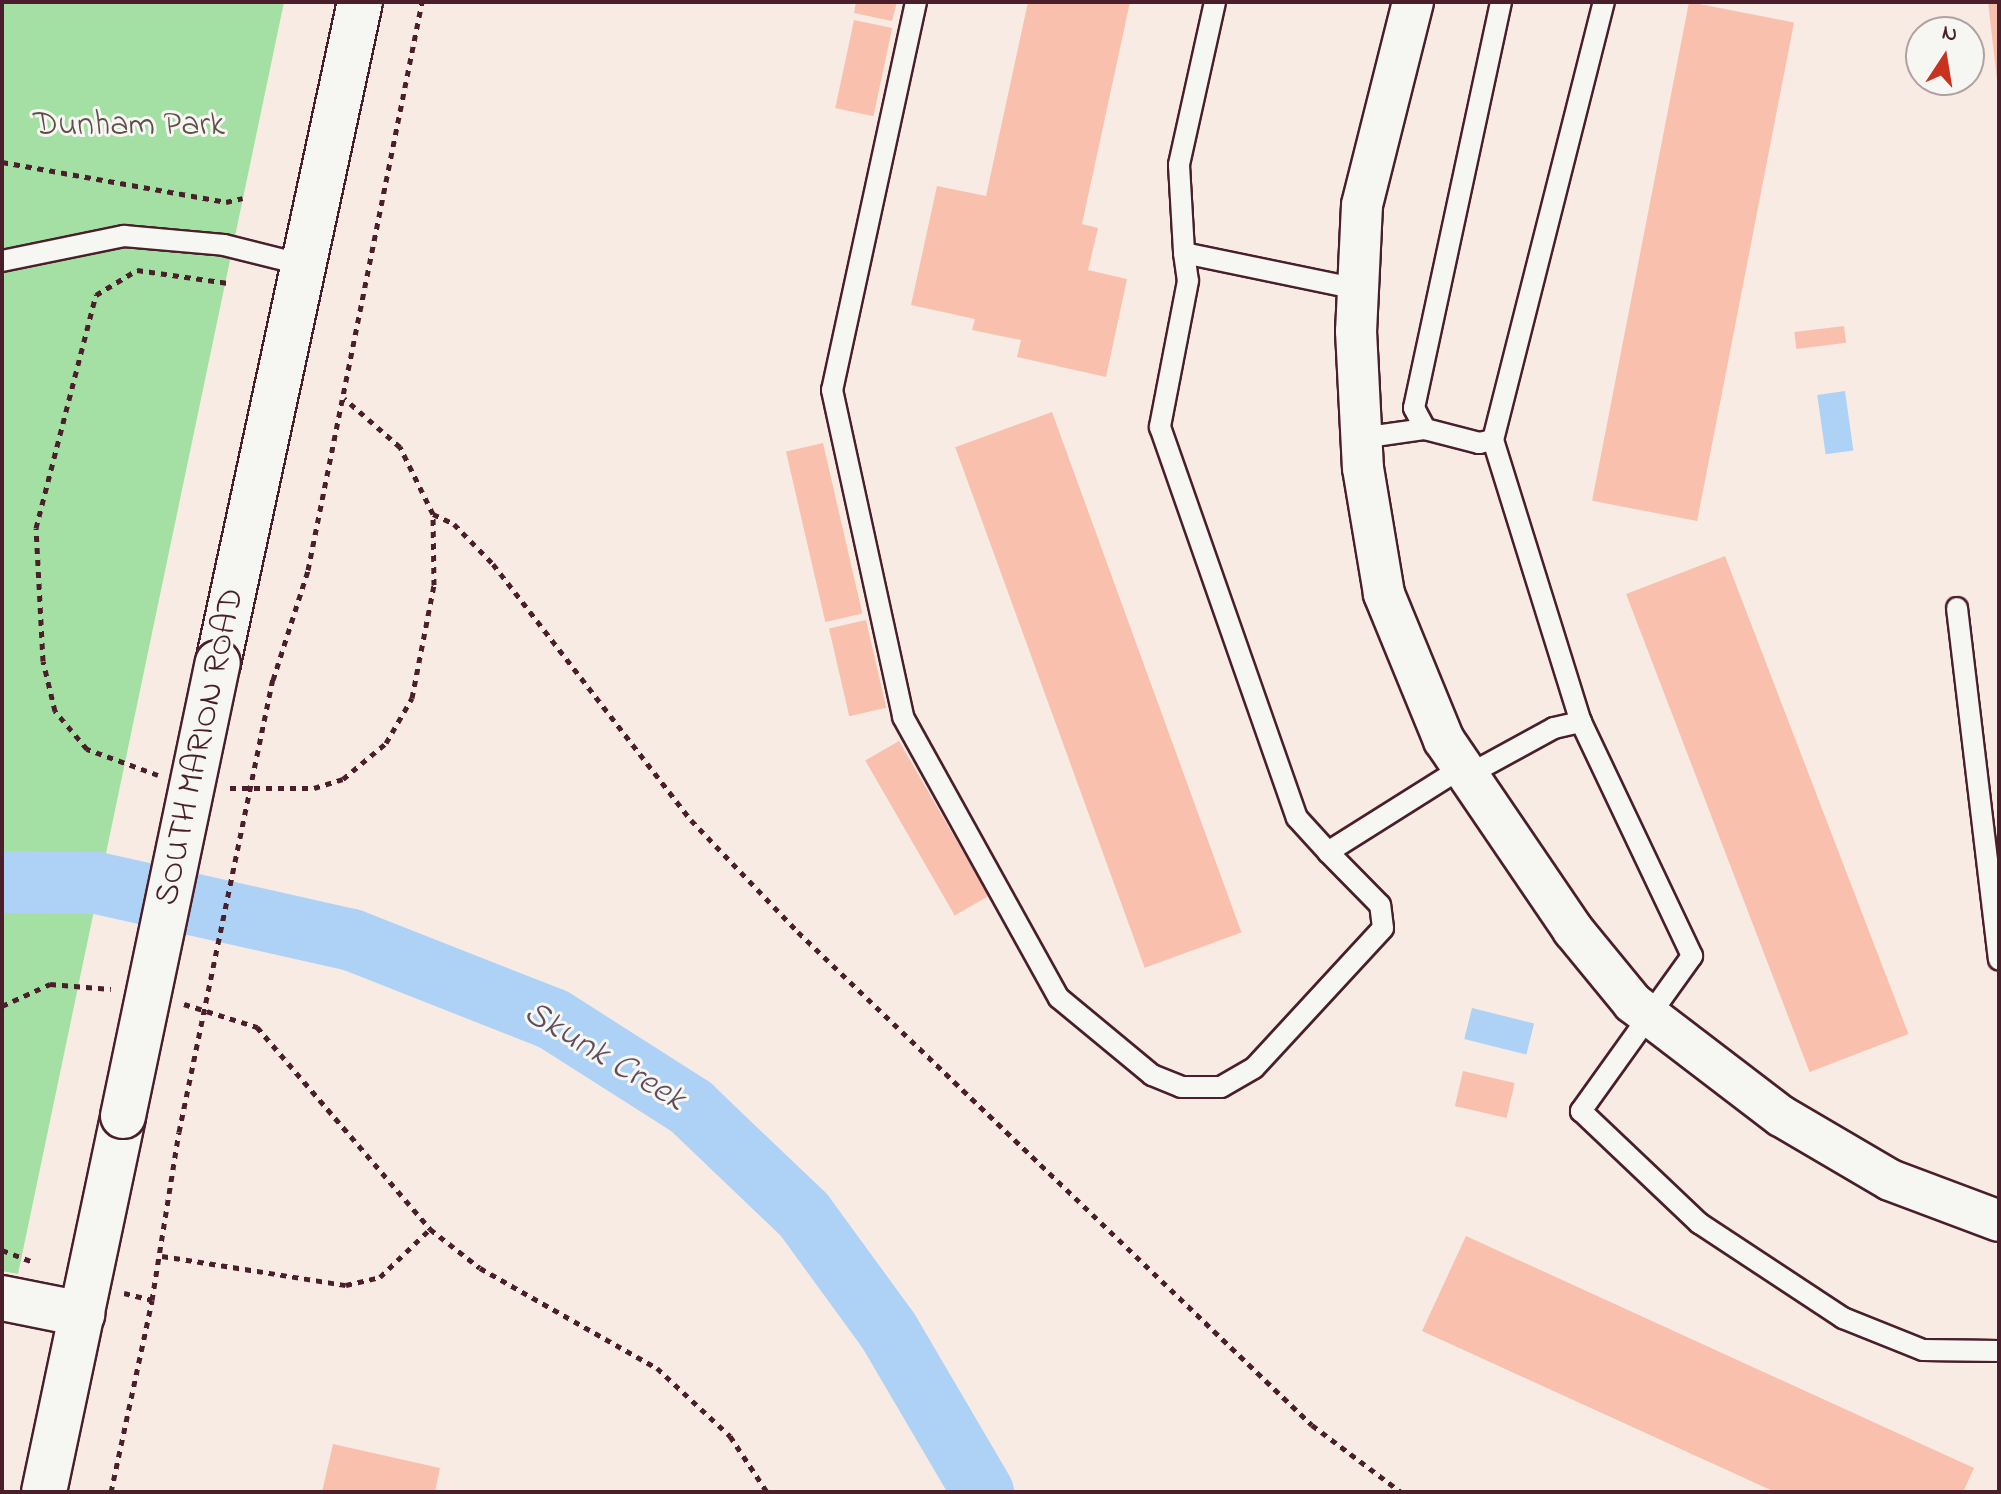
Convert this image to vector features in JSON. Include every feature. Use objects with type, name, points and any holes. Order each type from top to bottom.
[{"type":"main road","name":"SOUTH MARION ROAD","points":[[44,1492],[360,2]]},
{"type":"main road","points":[[2,1298],[85,1299]]},
{"type":"street","points":[[1413,2],[1362,205],[1358,289],[1361,438],[1384,594],[1465,771],[1573,930],[1651,1016],[1781,1116],[1890,1180],[1999,1221]]},
{"type":"lane","points":[[916,2],[832,390],[903,717],[1059,998],[1152,1075],[1181,1087],[1221,1087],[1254,1068],[1375,944],[1383,928],[1380,905],[1297,818],[1160,427],[1188,281],[1179,165],[1215,2]]},
{"type":"lane","points":[[1425,429],[1414,408],[1501,2]]},
{"type":"lane","points":[[1604,2],[1493,440],[1581,722],[1692,956],[1581,1111],[1625,1158],[1699,1223],[1843,1318],[1923,1350],[1999,1351]]},
{"type":"lane","points":[[2,261],[124,236],[224,245],[304,265]]},
{"type":"lane","points":[[1184,253],[1358,289]]},
{"type":"lane","points":[[1361,438],[1425,429],[1493,440]]},
{"type":"lane","points":[[1957,608],[1999,960]]},
{"type":"lane","points":[[1328,852],[1465,771],[1554,728],[1581,722]]},
{"type":"path","points":[[111,1492],[162,1256],[179,1132],[273,680],[308,570],[422,2]]},
{"type":"path","points":[[2,162],[226,202],[243,198]]},
{"type":"path","points":[[344,398],[400,447],[433,514],[454,524],[493,564],[681,808],[798,932],[1312,1425],[1401,1492]]},
{"type":"path","points":[[2,1006],[50,984],[128,992]]},
{"type":"path","points":[[171,1001],[257,1027],[430,1229],[480,1268],[657,1368],[730,1436],[767,1492]]},
{"type":"path","points":[[162,1256],[346,1285],[380,1277],[430,1229]]},
{"type":"path","points":[[85,1299],[152,1300]]},
{"type":"green space","name":"Dunham Park","points":[[2,2],[284,2],[18,1274],[2,1271]]},
{"type":"water","points":[[1845,391],[1853,450],[1826,454],[1817,395]]},
{"type":"water","points":[[1472,1008],[1534,1023],[1526,1055],[1464,1039]]},
{"type":"building","points":[[856,2],[897,2],[892,21],[854,13]]},
{"type":"building","points":[[1028,2],[1130,2],[1082,224],[1098,228],[1088,270],[1127,279],[1106,377],[1017,357],[1021,340],[972,330],[975,319],[911,305],[937,186],[986,196]]},
{"type":"building","points":[[1689,2],[1794,22],[1697,521],[1592,501]]},
{"type":"building","points":[[1988,2],[1999,2],[1997,80]]},
{"type":"building","points":[[854,20],[892,28],[873,116],[835,108]]},
{"type":"building","points":[[1844,326],[1846,343],[1796,349],[1794,332]]},
{"type":"building","points":[[1052,412],[1241,933],[1145,968],[955,447]]},
{"type":"building","points":[[823,443],[862,614],[825,622],[786,452]]},
{"type":"building","points":[[1725,556],[1908,1034],[1810,1072],[1626,594]]},
{"type":"building","points":[[866,620],[886,708],[849,716],[829,629]]},
{"type":"building","points":[[899,741],[988,896],[955,916],[865,761]]},
{"type":"building","points":[[1463,1071],[1515,1083],[1507,1118],[1455,1106]]},
{"type":"building","points":[[1466,1236],[1974,1468],[1963,1492],[1775,1492],[1422,1331]]},
{"type":"building","points":[[333,1444],[440,1468],[435,1492],[322,1492]]},
{"type":"waterway","name":"Skunk Creek","points":[[2,882],[97,883],[352,940],[553,1019],[691,1107],[804,1215],[888,1330],[983,1492]]}]
